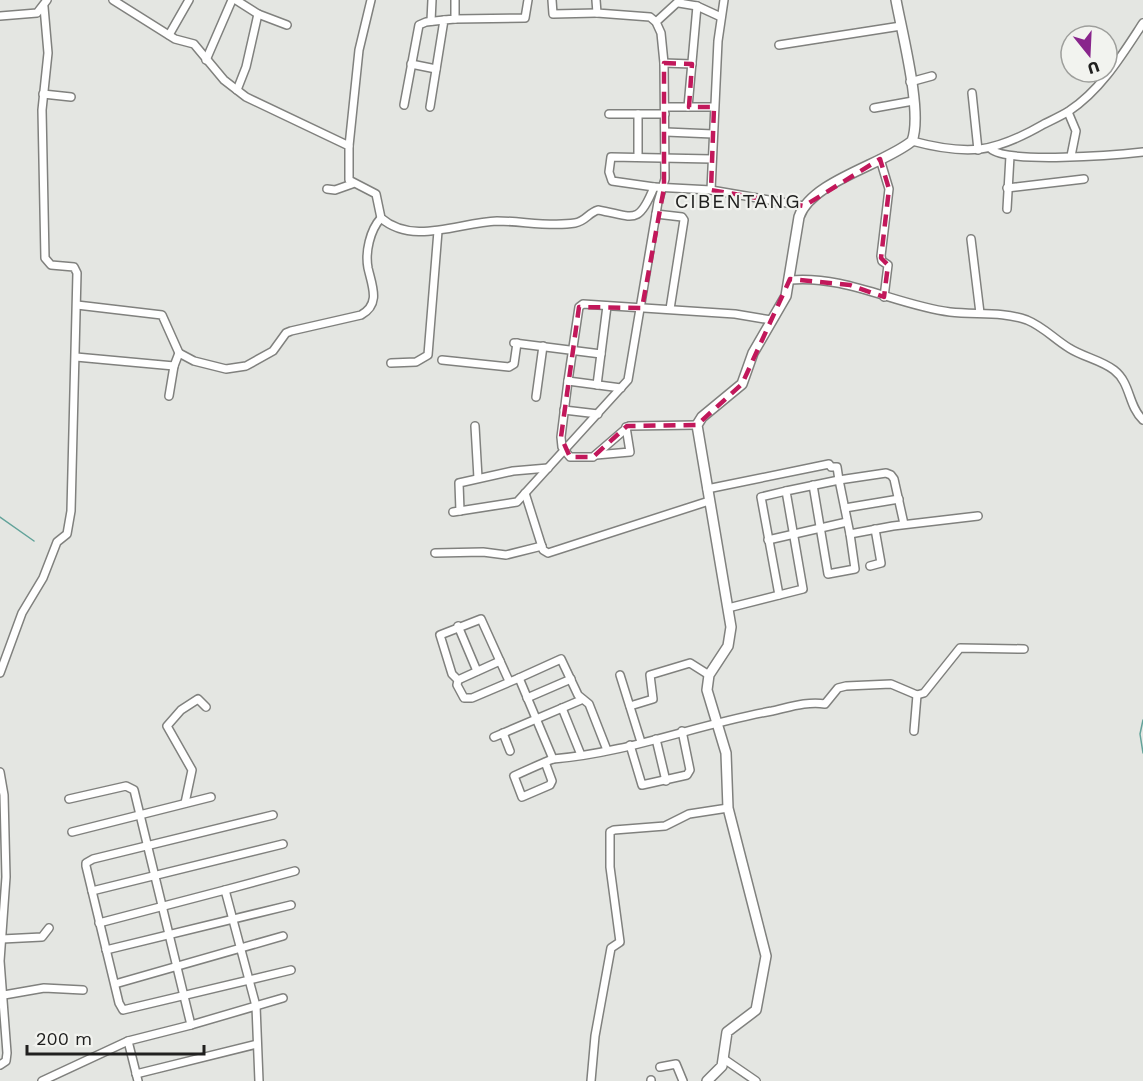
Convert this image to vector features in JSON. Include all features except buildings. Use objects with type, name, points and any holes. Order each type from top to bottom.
[{"type":"street","points":[[113,0],[169,35],[194,44],[206,60],[237,90],[307,128],[349,146]]},
{"type":"street","points":[[169,35],[189,0]]},
{"type":"street","points":[[206,60],[234,0],[258,14],[287,25]]},
{"type":"street","points":[[352,184],[349,176],[349,146],[359,50],[371,0]]},
{"type":"street","points":[[431,21],[432,0]]},
{"type":"street","points":[[455,0],[455,19]]},
{"type":"street","points":[[404,105],[419,25],[431,21],[455,19],[525,18],[528,0]]},
{"type":"street","points":[[548,468],[478,478],[458,484],[456,512],[515,503],[525,493],[598,414],[630,375],[656,214],[664,188],[666,132],[664,63],[661,33],[656,22],[648,16],[597,13],[553,14],[552,0]]},
{"type":"street","points":[[596,0],[597,13]]},
{"type":"street","points":[[711,190],[714,107],[724,0]]},
{"type":"street","points":[[707,1081],[718,1071],[724,1059],[727,1032],[756,1010],[766,956],[728,808],[726,753],[707,690],[709,675],[728,646],[731,627],[697,425],[702,417],[742,384],[753,353],[786,296],[804,206],[833,184],[912,141],[916,126],[896,0]]},
{"type":"street","points":[[656,22],[680,2],[697,6],[721,17]]},
{"type":"street","points":[[0,16],[37,13],[46,3]]},
{"type":"street","points":[[0,674],[22,613],[43,578],[54,548],[67,534],[69,528],[76,357],[76,270],[73,267],[51,266],[45,258],[43,94],[48,53],[46,3]]},
{"type":"street","points":[[688,107],[697,6]]},
{"type":"street","points":[[237,90],[246,67],[258,14]]},
{"type":"street","points":[[430,106],[444,20]]},
{"type":"street","points":[[912,141],[926,146],[978,150],[991,149],[1016,141],[1068,112],[1101,82],[1143,23]]},
{"type":"street","points":[[779,45],[901,26]]},
{"type":"street","points":[[664,63],[692,64]]},
{"type":"street","points":[[411,64],[436,69]]},
{"type":"street","points":[[910,82],[932,76]]},
{"type":"street","points":[[972,93],[978,150]]},
{"type":"street","points":[[43,94],[71,97]]},
{"type":"street","points":[[874,108],[913,101]]},
{"type":"street","points":[[609,114],[638,114],[688,107],[714,107]]},
{"type":"street","points":[[1068,112],[1076,131],[1071,156]]},
{"type":"street","points":[[638,114],[638,156]]},
{"type":"street","points":[[666,132],[713,134]]},
{"type":"street","points":[[991,149],[998,154],[1010,156],[1071,156],[1143,152]]},
{"type":"street","points":[[1007,209],[1010,156]]},
{"type":"street","points":[[712,159],[611,157],[609,172],[612,181],[664,188],[711,190],[804,206]]},
{"type":"street","points":[[880,159],[890,189],[881,256],[882,261],[888,265],[884,297]]},
{"type":"street","points":[[1007,188],[1084,180]]},
{"type":"street","points":[[178,353],[194,361],[226,369],[240,368],[273,351],[286,333],[364,314],[370,309],[374,295],[368,263],[371,234],[381,218],[376,194],[352,184],[335,190],[327,189]]},
{"type":"street","points":[[381,218],[399,229],[438,231],[497,221],[569,224],[585,221],[598,210],[635,217],[641,213],[654,187]]},
{"type":"street","points":[[656,214],[682,217],[684,220],[670,309]]},
{"type":"street","points":[[391,363],[416,362],[428,355],[438,231]]},
{"type":"street","points":[[970,239],[980,313]]},
{"type":"street","points":[[790,280],[850,285],[884,297],[950,312],[1012,315],[1028,321],[1049,332],[1071,350],[1113,369],[1126,385],[1136,412],[1143,420]]},
{"type":"street","points":[[626,426],[630,452],[575,459],[564,450],[561,437],[579,307],[584,304],[670,309],[771,320]]},
{"type":"street","points":[[77,305],[162,315],[178,353],[169,396]]},
{"type":"street","points":[[597,385],[607,306]]},
{"type":"street","points":[[442,360],[508,367],[514,364],[515,343],[601,354]]},
{"type":"street","points":[[536,397],[543,346]]},
{"type":"street","points":[[76,357],[174,366]]},
{"type":"street","points":[[568,381],[621,388]]},
{"type":"street","points":[[564,410],[598,414]]},
{"type":"street","points":[[597,455],[626,426],[697,425]]},
{"type":"street","points":[[476,426],[478,478]]},
{"type":"street","points":[[707,489],[829,464],[837,467],[855,570],[831,574],[827,572],[813,485]]},
{"type":"street","points":[[778,595],[761,497],[872,474],[891,475],[904,524]]},
{"type":"street","points":[[728,608],[797,592],[804,586],[786,491]]},
{"type":"street","points":[[525,493],[546,553],[709,501]]},
{"type":"street","points":[[844,508],[899,499]]},
{"type":"street","points":[[850,534],[904,524],[978,516]]},
{"type":"street","points":[[768,540],[847,522]]},
{"type":"street","points":[[870,566],[881,563],[874,529]]},
{"type":"street","points":[[435,553],[483,552],[506,555],[542,546]]},
{"type":"street","points":[[509,681],[481,619],[441,633],[439,638],[452,674],[458,680],[457,685],[467,699],[561,659],[581,700]]},
{"type":"street","points":[[458,626],[477,671]]},
{"type":"street","points":[[545,762],[552,780],[550,785],[522,797],[513,777],[545,762],[553,759],[656,740],[717,722],[809,703],[825,704],[838,688],[856,684],[891,684],[917,695],[931,688],[960,648],[1024,649]]},
{"type":"street","points":[[458,680],[500,661]]},
{"type":"street","points":[[630,706],[653,699],[650,675],[690,663],[709,675]]},
{"type":"street","points":[[620,675],[642,742]]},
{"type":"street","points":[[519,678],[553,759]]},
{"type":"street","points":[[527,698],[571,679]]},
{"type":"street","points":[[914,731],[917,695]]},
{"type":"street","points":[[185,803],[192,770],[167,726],[181,710],[198,699],[206,707]]},
{"type":"street","points":[[494,737],[581,700],[586,700],[607,750]]},
{"type":"street","points":[[562,708],[581,755]]},
{"type":"street","points":[[630,745],[641,784],[666,781],[689,772],[682,731]]},
{"type":"street","points":[[502,733],[510,751]]},
{"type":"street","points":[[656,740],[666,781]]},
{"type":"street","points":[[0,772],[4,795],[6,877],[2,939],[7,1053],[6,1061],[0,1065]]},
{"type":"street","points":[[69,799],[129,786],[134,790],[191,1025]]},
{"type":"street","points":[[72,832],[211,797]]},
{"type":"street","points":[[591,1081],[595,1036],[611,948],[620,942],[610,867],[610,832],[669,825],[689,814],[728,808]]},
{"type":"street","points":[[273,815],[89,860],[86,867],[119,1003],[126,1011],[291,970]]},
{"type":"street","points":[[92,891],[283,844]]},
{"type":"street","points":[[99,923],[295,871]]},
{"type":"street","points":[[225,890],[256,1006],[259,1081]]},
{"type":"street","points":[[106,950],[291,905]]},
{"type":"street","points":[[2,939],[42,937],[49,928]]},
{"type":"street","points":[[115,984],[283,936]]},
{"type":"street","points":[[4,995],[44,988],[83,990]]},
{"type":"street","points":[[42,1081],[128,1041],[283,998]]},
{"type":"street","points":[[128,1041],[137,1078],[258,1044]]},
{"type":"street","points":[[724,1059],[756,1081]]},
{"type":"street","points":[[660,1067],[675,1064],[683,1081]]},
{"type":"highlighted area","points":[[664,63],[692,64],[689,107],[714,107],[711,190],[804,206],[880,159],[889,189],[881,258],[888,265],[884,297],[850,285],[790,279],[742,384],[697,425],[627,426],[593,457],[570,457],[561,437],[579,307],[642,308],[664,188]]},
{"type":"waterway","points":[[0,517],[34,541]]},
{"type":"waterway","points":[[1143,720],[1140,734],[1143,753]]},
{"type":"district","name":"CIBENTANG","points":[[738,201]]}]
